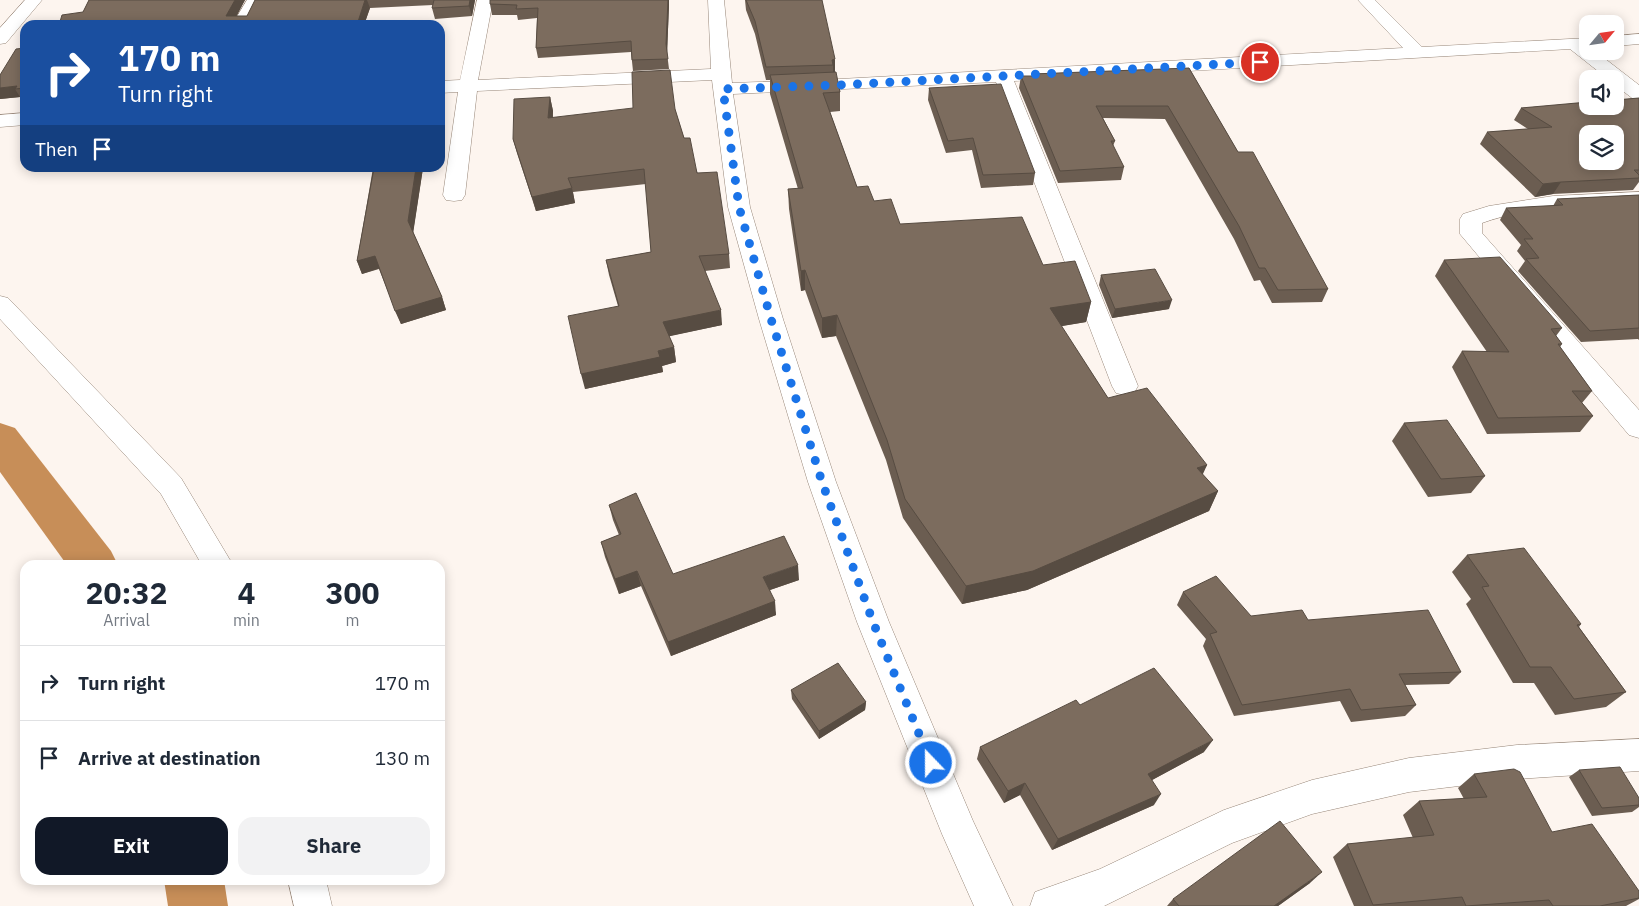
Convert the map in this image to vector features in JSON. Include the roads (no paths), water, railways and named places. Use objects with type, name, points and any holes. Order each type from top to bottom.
[{"type":"street","points":[[0,39],[34,0]]},
{"type":"street","points":[[244,20],[255,0]]},
{"type":"street","points":[[454,195],[468,85],[485,0]]},
{"type":"street","points":[[716,0],[722,82],[739,207],[771,319],[822,482],[873,622],[960,834],[994,906]]},
{"type":"street","points":[[1366,0],[1418,53]]},
{"type":"street","points":[[1624,40],[1639,39]]},
{"type":"street","points":[[445,87],[722,82],[840,85],[1579,43]]},
{"type":"street","points":[[1600,60],[1639,94]]},
{"type":"street","points":[[1003,76],[1124,386]]},
{"type":"street","points":[[0,121],[20,119]]},
{"type":"street","points":[[1639,198],[1527,205],[1490,211],[1471,219],[1472,234],[1639,428]]},
{"type":"street","points":[[0,304],[171,486],[215,560]]},
{"type":"street","points":[[1049,906],[1107,886],[1224,828],[1312,798],[1409,775],[1517,762],[1639,755]]},
{"type":"street","points":[[308,885],[313,906]]},
{"type":"waterway","points":[[0,439],[90,560]]},
{"type":"waterway","points":[[195,885],[198,906]]}]
